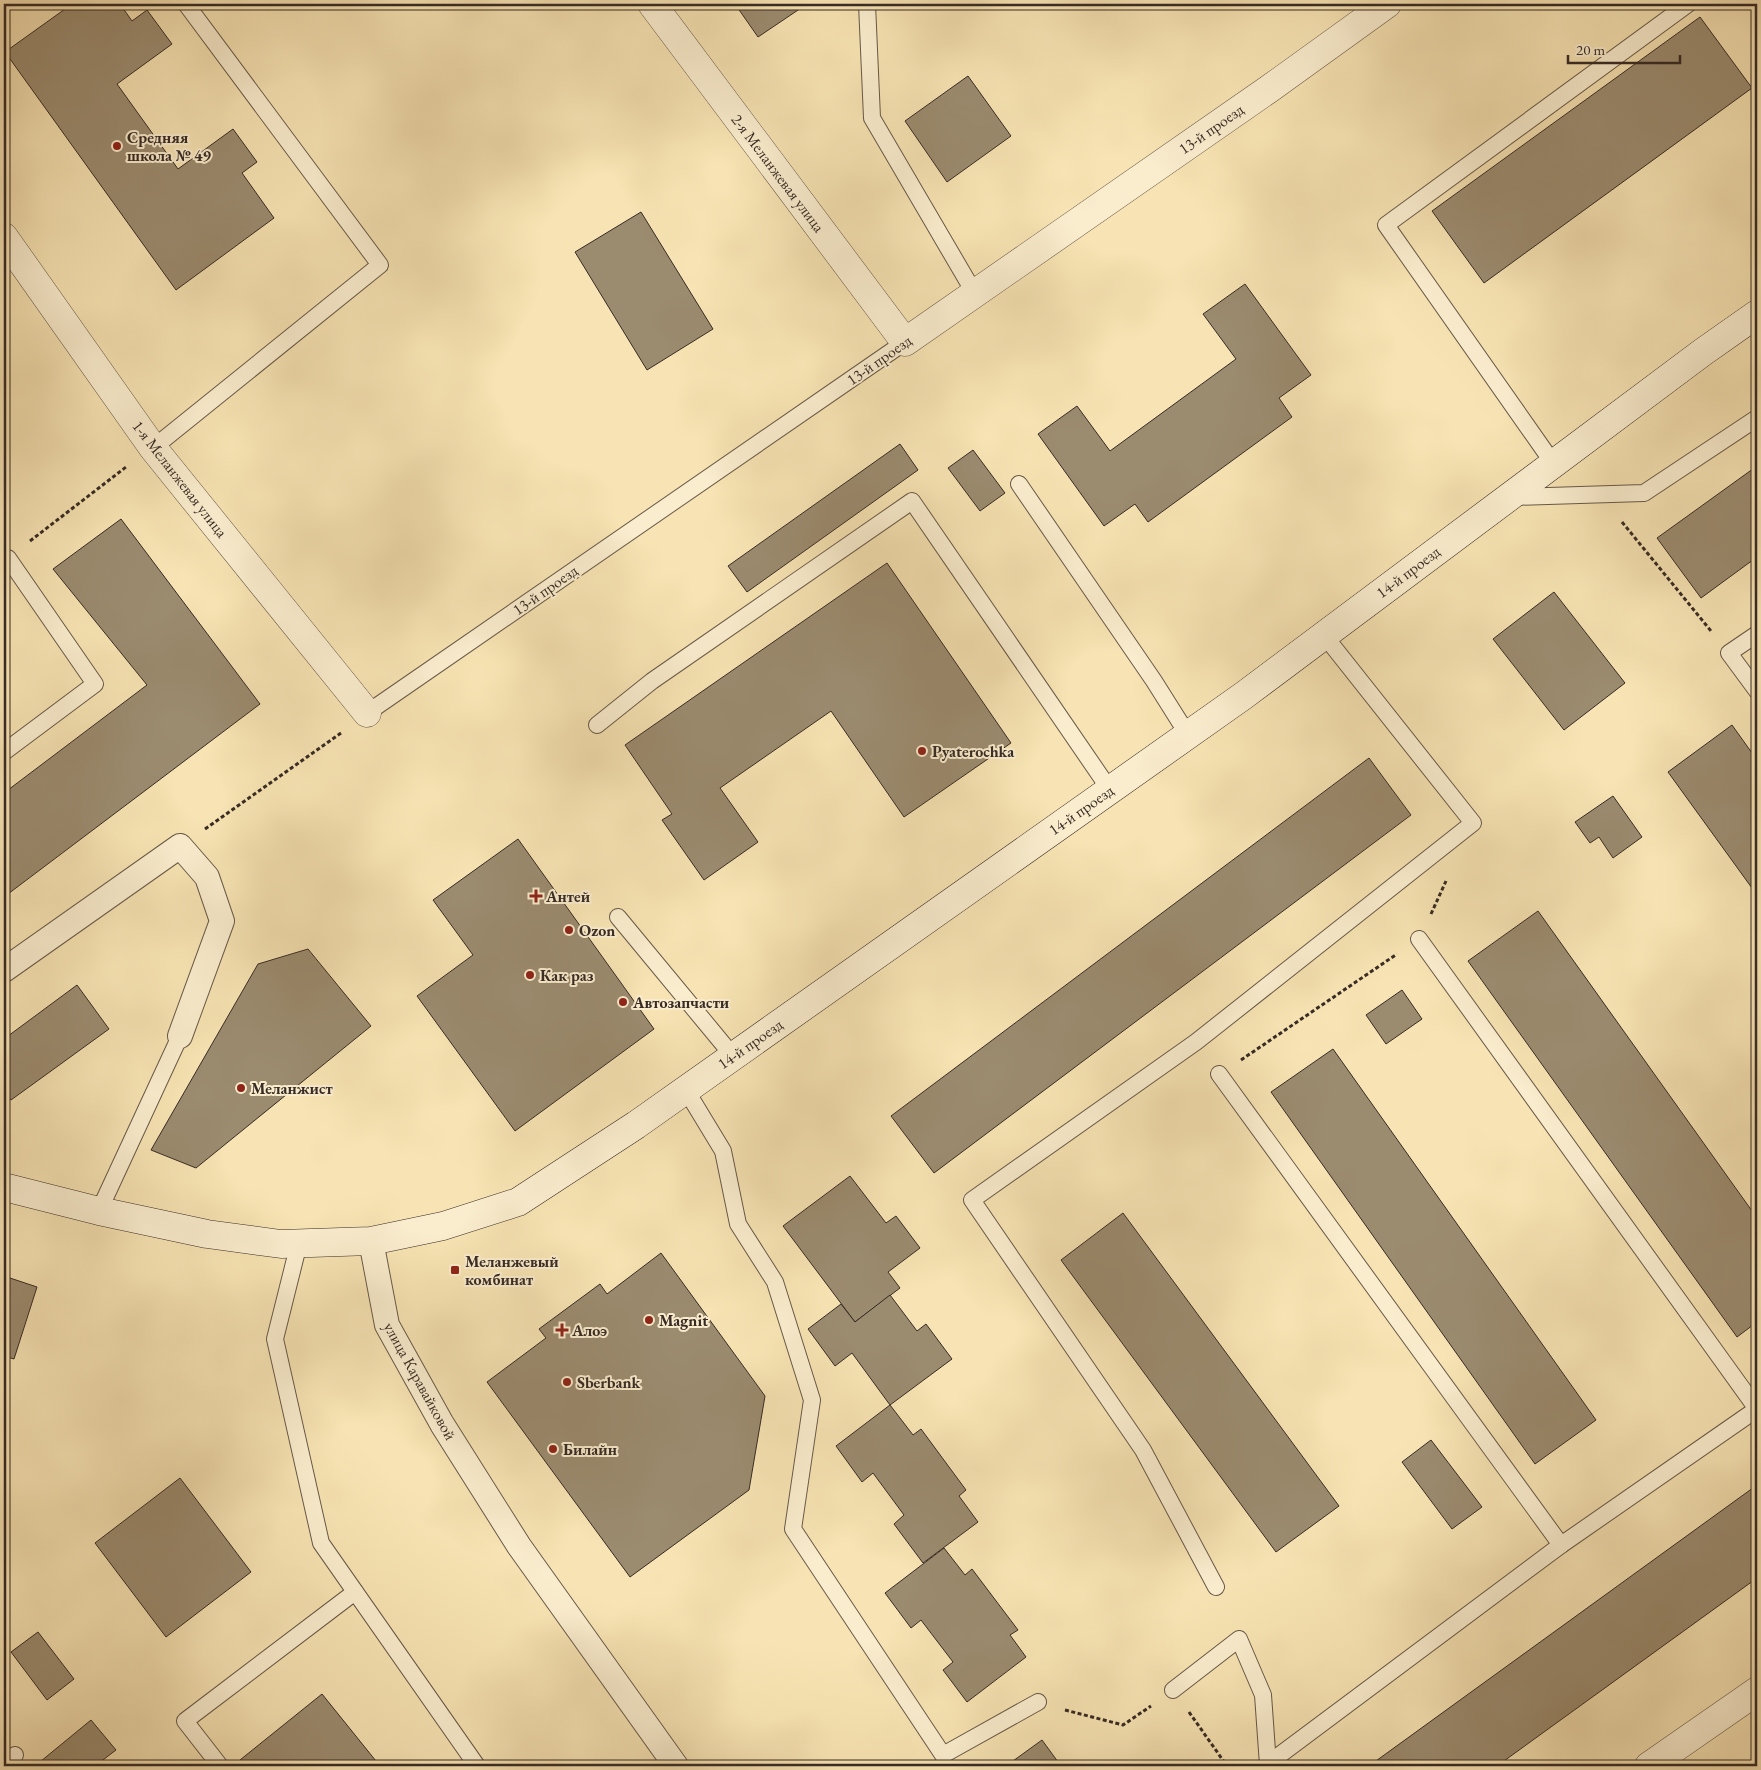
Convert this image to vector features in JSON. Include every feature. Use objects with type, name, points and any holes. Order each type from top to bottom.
[{"type":"main road","name":"2-я Меланжевая улица","points":[[652,4],[905,342]]},
{"type":"main road","name":"13-й проезд","points":[[905,342],[1387,4]]},
{"type":"main road","name":"1-я Меланжевая улица","points":[[4,237],[153,448],[367,713]]},
{"type":"main road","name":"14-й проезд","points":[[371,1241],[443,1226],[518,1202],[686,1090],[1188,735],[1507,497],[1757,314]]},
{"type":"main road","points":[[4,1187],[100,1212],[207,1234],[281,1244],[371,1241]]},
{"type":"main road","points":[[1649,1766],[1757,1691]]},
{"type":"street","points":[[4,970],[180,846],[207,877],[222,920],[180,1036]]},
{"type":"street","name":"улица Каравайковой","points":[[371,1241],[387,1325],[442,1424],[519,1546],[676,1766]]},
{"type":"lane","points":[[153,448],[380,265],[186,4]]},
{"type":"lane","points":[[868,4],[872,118],[975,294]]},
{"type":"lane","points":[[1553,463],[1386,225],[1688,4]]},
{"type":"lane","name":"13-й проезд","points":[[367,713],[905,342]]},
{"type":"lane","points":[[1507,497],[1644,493],[1757,418]]},
{"type":"lane","points":[[1019,484],[1154,681],[1188,735]]},
{"type":"lane","points":[[597,724],[652,681],[912,501],[1110,790]]},
{"type":"lane","points":[[4,752],[96,684],[8,558]]},
{"type":"lane","points":[[1757,634],[1729,653],[1757,691]]},
{"type":"lane","points":[[1216,1586],[1143,1450],[972,1200],[1196,1042],[1473,823],[1324,635]]},
{"type":"lane","points":[[618,917],[733,1056]]},
{"type":"lane","points":[[1267,1765],[1561,1545],[1757,1409],[1420,939]]},
{"type":"lane","points":[[100,1212],[180,1036]]},
{"type":"lane","points":[[1219,1074],[1561,1545]]},
{"type":"lane","points":[[686,1090],[723,1151],[738,1224],[775,1282],[812,1400],[793,1529],[943,1755],[1038,1702]]},
{"type":"lane","points":[[299,1243],[275,1339],[320,1544],[477,1766]]},
{"type":"lane","points":[[220,1766],[185,1721],[355,1592]]},
{"type":"lane","points":[[1173,1690],[1239,1639],[1263,1695],[1267,1765]]},
{"type":"path","points":[[8,558],[153,448]]},
{"type":"path","points":[[1599,495],[1729,653]]},
{"type":"path","points":[[180,846],[324,746],[367,713]]},
{"type":"path","points":[[1219,1074],[1420,939]]},
{"type":"path","points":[[1038,1702],[1123,1725],[1173,1690],[1227,1766]]},
{"type":"building","name":"Средняя школа № 49","points":[[72,4],[120,4],[132,21],[147,10],[172,44],[117,84],[178,169],[233,129],[257,162],[242,173],[274,218],[176,290],[5,52]]},
{"type":"building","points":[[735,4],[807,4],[758,37]]},
{"type":"building","points":[[1700,17],[1752,88],[1484,283],[1432,211]]},
{"type":"building","points":[[968,76],[1011,136],[947,182],[905,121]]},
{"type":"building","points":[[641,212],[713,329],[647,370],[575,252]]},
{"type":"building","points":[[1245,284],[1311,375],[1279,398],[1292,417],[1148,522],[1135,504],[1104,526],[1038,434],[1077,406],[1110,451],[1236,359],[1203,314]]},
{"type":"building","points":[[900,444],[918,470],[747,592],[728,566]]},
{"type":"building","points":[[973,450],[1005,493],[980,511],[948,468]]},
{"type":"building","points":[[1757,466],[1757,557],[1701,598],[1657,538]]},
{"type":"building","points":[[121,519],[260,704],[4,897],[4,793],[147,685],[53,569]]},
{"type":"building","points":[[887,563],[1011,743],[904,817],[831,711],[720,788],[758,842],[704,880],[662,820],[672,814],[625,745]]},
{"type":"building","points":[[1554,592],[1625,683],[1564,730],[1493,639]]},
{"type":"building","points":[[1732,725],[1757,760],[1757,895],[1668,772]]},
{"type":"building","points":[[1369,758],[1411,815],[934,1173],[891,1116]]},
{"type":"building","points":[[1613,796],[1642,837],[1613,858],[1599,837],[1590,843],[1575,822]]},
{"type":"building","name":"Как раз","points":[[518,839],[654,1029],[515,1131],[417,996],[473,955],[433,900]]},
{"type":"building","points":[[1538,911],[1757,1218],[1757,1322],[1737,1337],[1468,961]]},
{"type":"building","name":"Меланжист","points":[[308,949],[371,1026],[196,1168],[151,1150],[258,964]]},
{"type":"building","points":[[77,985],[109,1029],[11,1100],[4,1090],[4,1039]]},
{"type":"building","points":[[1402,990],[1422,1019],[1386,1044],[1366,1015]]},
{"type":"building","points":[[1333,1049],[1596,1420],[1535,1464],[1271,1092]]},
{"type":"building","points":[[850,1176],[886,1223],[896,1216],[920,1248],[888,1272],[900,1288],[855,1322],[783,1226]]},
{"type":"building","points":[[1123,1213],[1339,1506],[1276,1552],[1061,1260]]},
{"type":"building","points":[[661,1253],[765,1396],[749,1490],[630,1577],[487,1382],[546,1338],[539,1329],[600,1284],[607,1294]]},
{"type":"building","points":[[4,1276],[37,1287],[14,1359],[4,1356]]},
{"type":"building","points":[[890,1295],[917,1331],[926,1324],[952,1359],[890,1405],[852,1353],[835,1366],[808,1329],[841,1304],[855,1322]]},
{"type":"building","points":[[890,1405],[913,1435],[921,1429],[966,1490],[959,1496],[978,1522],[923,1563],[894,1524],[904,1515],[873,1473],[862,1482],[836,1446]]},
{"type":"building","points":[[1431,1440],[1482,1507],[1452,1529],[1402,1462]]},
{"type":"building","points":[[180,1478],[251,1572],[166,1637],[95,1543]]},
{"type":"building","points":[[1757,1485],[1757,1578],[1497,1766],[1369,1766]]},
{"type":"building","points":[[944,1548],[965,1575],[972,1569],[1018,1630],[1010,1635],[1026,1657],[967,1702],[943,1670],[953,1662],[921,1620],[911,1628],[885,1593]]},
{"type":"building","points":[[38,1632],[74,1679],[47,1700],[11,1652]]},
{"type":"building","points":[[322,1694],[380,1766],[244,1766],[240,1760]]},
{"type":"building","points":[[91,1720],[116,1750],[95,1766],[35,1766]]},
{"type":"building","points":[[1042,1740],[1061,1766],[1006,1766]]},
{"type":"place","name":"Средняя школа № 49","points":[[117,146]]},
{"type":"place","name":"Pyaterochka","points":[[922,751]]},
{"type":"place","name":"Антей","points":[[536,896]]},
{"type":"place","name":"Ozon","points":[[569,930]]},
{"type":"place","name":"Как раз","points":[[530,975]]},
{"type":"place","name":"Автозапчасти","points":[[623,1002]]},
{"type":"place","name":"Меланжист","points":[[241,1088]]},
{"type":"place","name":"Меланжевый комбинат","points":[[455,1270]]},
{"type":"place","name":"Magnit","points":[[649,1320]]},
{"type":"place","name":"Алоэ","points":[[562,1330]]},
{"type":"place","name":"Sberbank","points":[[567,1382]]},
{"type":"place","name":"Билайн","points":[[553,1449]]}]
